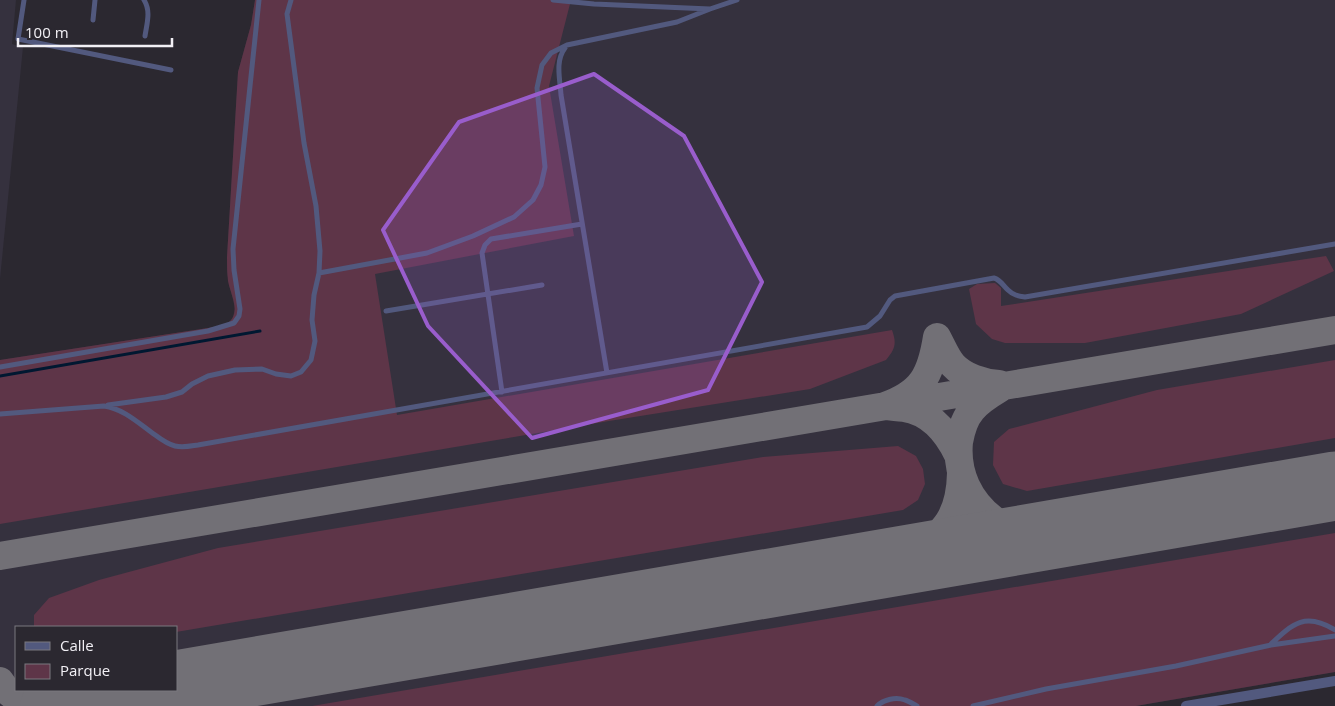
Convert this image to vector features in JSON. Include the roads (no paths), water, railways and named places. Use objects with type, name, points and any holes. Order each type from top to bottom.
[{"type":"street","points":[[1186,706],[1229,702],[1335,681]]},
{"type":"lane","points":[[24,0],[18,39],[171,70]]},
{"type":"lane","points":[[93,20],[95,0]]},
{"type":"lane","points":[[144,0],[148,7],[145,36]]},
{"type":"lane","points":[[0,367],[208,331],[234,323],[239,316],[240,309],[233,249],[260,0]]},
{"type":"lane","points":[[0,414],[104,406],[166,397],[182,392],[192,384],[208,376],[235,370],[262,369],[276,374],[291,376],[301,372],[311,360],[315,341],[312,320],[314,296],[319,273],[320,251],[316,206],[304,143],[287,14],[291,0]]},
{"type":"lane","points":[[553,0],[594,4],[710,9]]},
{"type":"lane","points":[[319,273],[427,253],[473,236],[514,217],[533,200],[541,185],[545,167],[537,88],[542,65],[551,53],[567,45],[677,22],[737,0]]},
{"type":"lane","points":[[567,45],[561,53],[558,62],[559,72],[607,373]]},
{"type":"lane","points":[[502,392],[482,253],[485,246],[491,239],[582,224]]},
{"type":"lane","points":[[104,406],[115,408],[130,416],[162,440],[174,446],[183,447],[867,327],[880,316],[890,300],[895,296],[994,278],[998,279],[1008,291],[1025,297],[1335,244]]},
{"type":"lane","points":[[386,311],[542,285]]},
{"type":"lane","points":[[1271,645],[1294,624],[1307,620],[1318,621],[1335,630]]},
{"type":"lane","points":[[974,706],[1046,689],[1176,666],[1271,645],[1335,636]]},
{"type":"lane","points":[[877,706],[881,702],[893,699],[905,700],[917,706]]},
{"type":"waterway","points":[[0,376],[260,331]]}]
